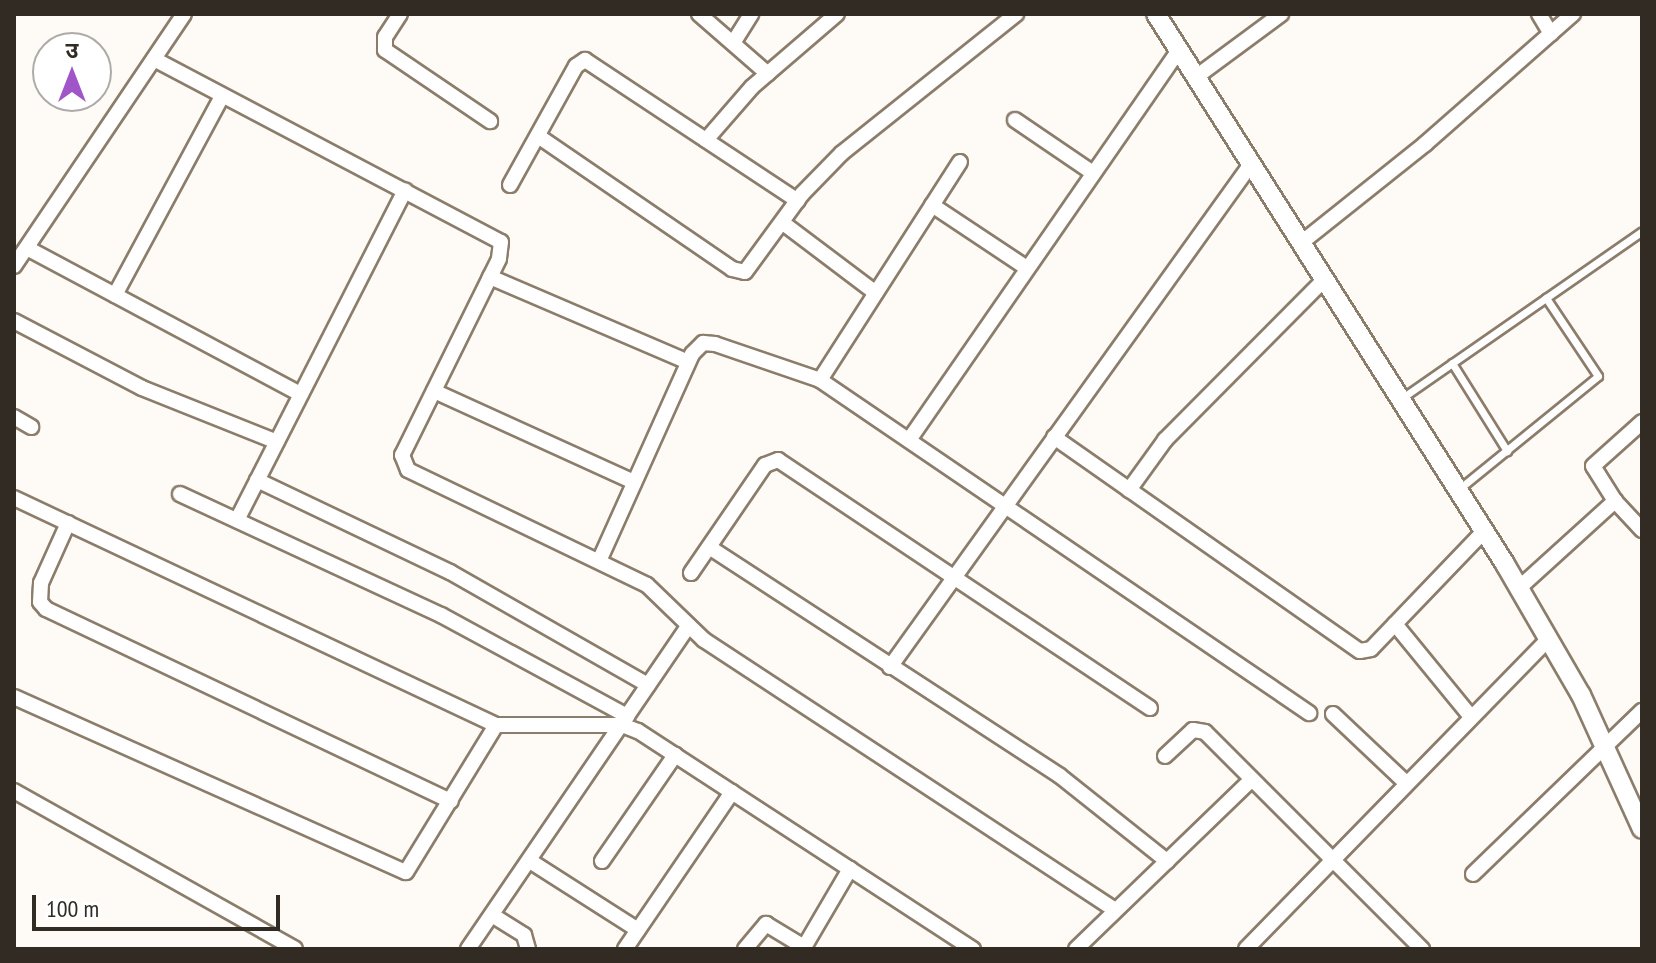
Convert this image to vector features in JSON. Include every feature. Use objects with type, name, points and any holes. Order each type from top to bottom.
[{"type":"street","points":[[14,266],[184,14]]},
{"type":"street","points":[[400,14],[385,37],[385,50],[490,121]]},
{"type":"street","points":[[699,14],[735,40],[768,74]]},
{"type":"street","points":[[735,40],[751,14]]},
{"type":"street","points":[[706,140],[768,74],[837,14]]},
{"type":"street","points":[[538,136],[740,274],[750,268],[798,201],[842,153],[1016,14]]},
{"type":"street","points":[[1156,14],[1519,588],[1581,695],[1601,746],[1642,829]]},
{"type":"street","points":[[1196,77],[1281,14]]},
{"type":"street","points":[[1539,14],[1551,34]]},
{"type":"street","points":[[1301,243],[1573,14]]},
{"type":"street","points":[[909,440],[1179,50]]},
{"type":"street","points":[[154,59],[496,237],[501,248],[490,277],[402,455],[408,470],[600,559],[647,585],[688,626],[1115,910]]},
{"type":"street","points":[[510,185],[576,66],[585,60],[798,201]]},
{"type":"street","points":[[115,295],[222,96]]},
{"type":"street","points":[[1015,120],[1093,173]]},
{"type":"street","points":[[820,380],[960,162]]},
{"type":"street","points":[[890,667],[1251,164]]},
{"type":"street","points":[[237,520],[405,190]]},
{"type":"street","points":[[932,205],[1027,268]]},
{"type":"street","points":[[783,223],[876,293]]},
{"type":"street","points":[[27,248],[301,394]]},
{"type":"street","points":[[490,277],[688,362]]},
{"type":"street","points":[[1129,490],[1165,440],[1324,280]]},
{"type":"street","points":[[14,321],[142,388],[277,442]]},
{"type":"street","points":[[600,559],[696,347],[715,344],[820,380],[1006,503],[1309,713]]},
{"type":"street","points":[[434,391],[634,482]]},
{"type":"street","points":[[14,417],[31,427]]},
{"type":"street","points":[[1642,422],[1593,466],[1615,501],[1642,530]]},
{"type":"street","points":[[1054,437],[1360,651],[1371,649],[1484,531]]},
{"type":"street","points":[[691,573],[765,465],[778,460],[1150,708]]},
{"type":"street","points":[[257,480],[450,572],[648,685]]},
{"type":"street","points":[[180,494],[441,615],[624,721],[973,949]]},
{"type":"street","points":[[14,498],[496,725],[624,721]]},
{"type":"street","points":[[1519,588],[1615,501]]},
{"type":"street","points":[[68,523],[41,583],[40,602],[46,609],[451,801]]},
{"type":"street","points":[[709,547],[1082,791],[1167,861]]},
{"type":"street","points":[[1395,624],[1471,717]]},
{"type":"street","points":[[468,949],[688,626]]},
{"type":"street","points":[[1246,949],[1549,639]]},
{"type":"street","points":[[14,697],[399,871],[411,870],[496,725]]},
{"type":"street","points":[[1473,874],[1601,746],[1642,711]]},
{"type":"street","points":[[1333,714],[1406,783]]},
{"type":"street","points":[[1165,756],[1200,729],[1329,861],[1422,949]]},
{"type":"street","points":[[602,861],[675,755]]},
{"type":"street","points":[[1076,949],[1251,780]]},
{"type":"street","points":[[625,949],[732,792]]},
{"type":"street","points":[[16,797],[295,949]]},
{"type":"street","points":[[530,861],[638,930]]},
{"type":"street","points":[[745,949],[766,924],[804,948],[850,869]]},
{"type":"street","points":[[492,915],[524,935],[528,949]]},
{"type":"lane","points":[[1400,399],[1642,231]]},
{"type":"lane","points":[[1459,489],[1598,376],[1546,298]]},
{"type":"lane","points":[[1452,363],[1507,451]]}]
